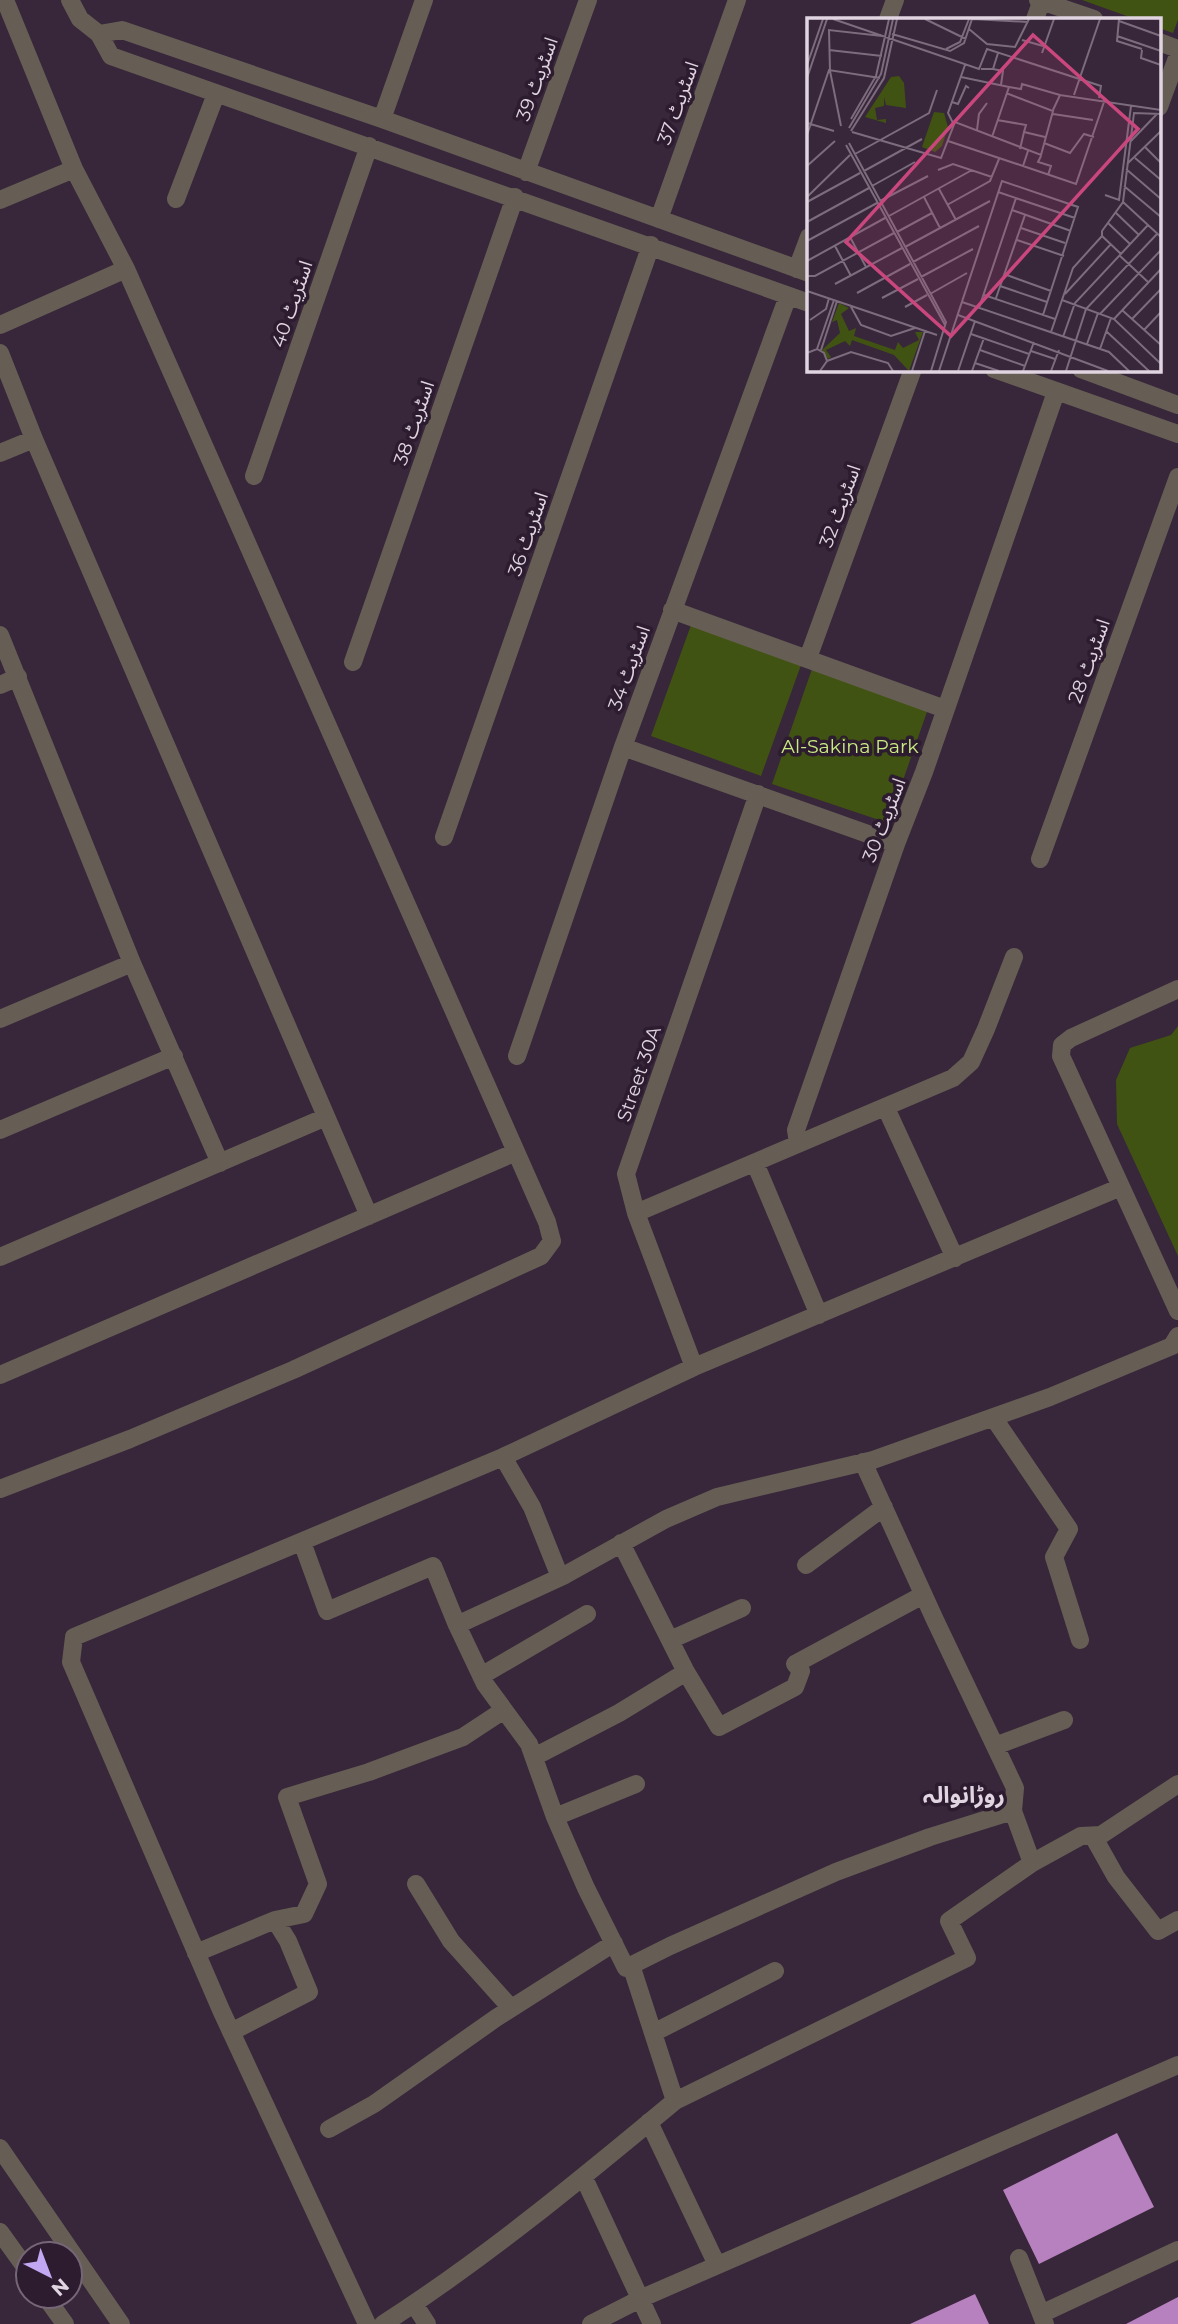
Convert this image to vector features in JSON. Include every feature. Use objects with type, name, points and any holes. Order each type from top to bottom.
[{"type":"street","points":[[0,1489],[130,1439],[280,1375],[541,1256],[552,1241],[547,1222],[126,269],[74,169],[5,0]]},
{"type":"street","points":[[69,0],[80,19],[99,34],[111,56],[807,302]]},
{"type":"street","points":[[382,119],[424,0]]},
{"type":"street","name":"اسٹریٹ 39","points":[[526,172],[588,0]]},
{"type":"street","name":"اسٹریٹ 37","points":[[659,219],[737,0]]},
{"type":"street","points":[[888,18],[895,0]]},
{"type":"street","points":[[1035,18],[1041,0],[1091,18]]},
{"type":"street","points":[[99,34],[122,30],[382,119],[803,271],[807,248]]},
{"type":"street","points":[[1160,42],[1178,49]]},
{"type":"street","points":[[1160,104],[1178,54]]},
{"type":"street","points":[[176,199],[216,93]]},
{"type":"street","name":"اسٹریٹ 40","points":[[254,476],[369,146]]},
{"type":"street","points":[[0,200],[74,169]]},
{"type":"street","points":[[582,222],[593,196]]},
{"type":"street","name":"اسٹریٹ 38","points":[[353,662],[515,197]]},
{"type":"street","name":"اسٹریٹ 36","points":[[444,837],[651,246]]},
{"type":"street","points":[[0,325],[126,269]]},
{"type":"street","name":"اسٹریٹ 34","points":[[517,1056],[623,747],[789,296]]},
{"type":"street","points":[[0,353],[34,439],[369,1216]]},
{"type":"street","name":"اسٹریٹ 32","points":[[807,658],[911,371]]},
{"type":"street","points":[[999,371],[1178,434]]},
{"type":"street","points":[[1086,371],[1178,404]]},
{"type":"street","points":[[1097,406],[1107,379]]},
{"type":"street","name":"اسٹریٹ 30","points":[[798,1143],[796,1130],[1056,392]]},
{"type":"street","points":[[0,453],[34,439]]},
{"type":"street","name":"اسٹریٹ 28","points":[[1040,859],[1178,477]]},
{"type":"street","points":[[673,610],[945,709]]},
{"type":"street","points":[[0,635],[132,963],[220,1163]]},
{"type":"street","points":[[0,685],[18,677]]},
{"type":"street","points":[[623,747],[896,844]]},
{"type":"street","name":"Street 30A","points":[[694,1367],[636,1213],[626,1174],[758,794]]},
{"type":"street","points":[[636,1213],[953,1078],[971,1062],[1014,957]]},
{"type":"street","points":[[0,1019],[132,963]]},
{"type":"street","points":[[1178,989],[1071,1038],[1062,1045],[1061,1056],[1178,1311]]},
{"type":"street","points":[[0,1130],[174,1056]]},
{"type":"street","points":[[886,1108],[955,1258]]},
{"type":"street","points":[[0,1257],[326,1117]]},
{"type":"street","points":[[0,1375],[516,1152]]},
{"type":"street","points":[[755,1163],[819,1315]]},
{"type":"street","points":[[367,2324],[231,2032],[71,1662],[74,1637],[503,1457],[694,1367],[1121,1187]]},
{"type":"street","points":[[457,1625],[560,1577],[666,1519],[718,1497],[863,1462],[993,1417],[1050,1397],[1172,1346],[1178,1336]]},
{"type":"street","points":[[993,1417],[1069,1529],[1054,1557],[1080,1640]]},
{"type":"street","points":[[503,1457],[532,1507],[560,1577]]},
{"type":"street","points":[[863,1462],[1015,1788],[1013,1811],[1032,1863]]},
{"type":"street","points":[[806,1565],[884,1507]]},
{"type":"street","points":[[302,1542],[327,1611],[433,1566],[481,1676],[529,1744],[555,1817],[626,1968],[836,1871],[1013,1811]]},
{"type":"street","points":[[621,1544],[686,1672],[719,1727],[795,1687],[801,1671],[795,1664],[923,1595]]},
{"type":"street","points":[[670,1640],[743,1608]]},
{"type":"street","points":[[481,1676],[587,1614]]},
{"type":"street","points":[[534,1757],[619,1713],[686,1672]]},
{"type":"street","points":[[196,1953],[275,1920],[304,1914],[318,1884],[287,1797],[369,1772],[463,1737],[504,1710]]},
{"type":"street","points":[[995,1746],[1064,1720]]},
{"type":"street","points":[[555,1817],[636,1784]]},
{"type":"street","points":[[383,2324],[584,2178],[675,2101],[967,1958],[949,1921],[1032,1863],[1081,1836],[1101,1835],[1178,1784]]},
{"type":"street","points":[[1093,1836],[1116,1877],[1158,1931],[1178,1920]]},
{"type":"street","points":[[416,1884],[451,1941],[512,2008]]},
{"type":"street","points":[[231,2032],[309,1992],[288,1941],[275,1920]]},
{"type":"street","points":[[329,2129],[373,2104],[512,2008],[614,1943]]},
{"type":"street","points":[[631,1965],[675,2101]]},
{"type":"street","points":[[653,2033],[775,1971]]},
{"type":"street","points":[[591,2324],[716,2265],[1178,2065]]},
{"type":"street","points":[[649,2122],[716,2265]]},
{"type":"street","points":[[0,2148],[121,2324]]},
{"type":"street","points":[[584,2178],[652,2324]]},
{"type":"street","points":[[0,2232],[14,2252]]},
{"type":"street","points":[[1019,2258],[1043,2319],[1178,2250]]},
{"type":"street","points":[[414,2304],[427,2324]]},
{"type":"green space","points":[[1082,0],[1178,0],[1178,20],[1173,33],[1160,28],[1160,18],[1132,18]]},
{"type":"green space","points":[[691,625],[801,665],[761,776],[651,736]]},
{"type":"green space","name":"Al-Sakina Park","points":[[812,669],[928,709],[888,823],[772,784]]},
{"type":"green space","points":[[1178,1026],[1178,1256],[1117,1124],[1116,1080],[1130,1048],[1171,1035]]},
{"type":"building","points":[[1117,2133],[1154,2207],[1039,2264],[1003,2190]]},
{"type":"building","points":[[975,2294],[989,2324],[910,2324]]},
{"type":"building","points":[[1178,2297],[1178,2324],[1126,2324]]},
{"type":"district","name":"روڑانوالہ","points":[[964,1795]]}]
